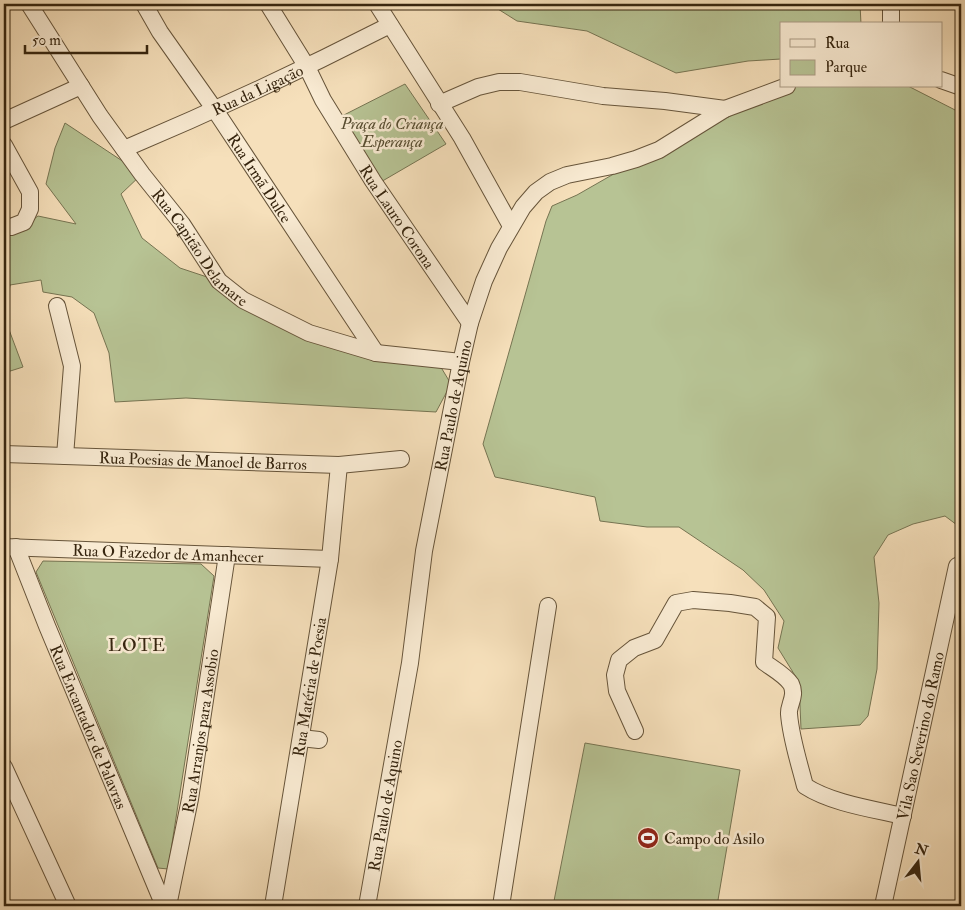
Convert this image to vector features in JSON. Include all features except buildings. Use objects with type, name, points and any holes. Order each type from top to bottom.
[{"type":"street","name":"Rua Capitão Delamare","points":[[29,4],[124,150],[182,224],[219,281],[243,300],[309,333],[376,353],[461,362]]},
{"type":"street","name":"Rua Irmã Dulce","points":[[144,4],[160,32],[216,110],[376,353]]},
{"type":"street","name":"Rua Lauro Corona","points":[[268,4],[373,181],[470,323]]},
{"type":"street","points":[[377,4],[462,138],[511,226]]},
{"type":"street","points":[[891,4],[891,22]]},
{"type":"street","name":"Rua da Ligação","points":[[124,150],[216,110],[390,25]]},
{"type":"street","points":[[942,80],[961,87]]},
{"type":"street","points":[[439,104],[478,86],[499,82],[520,82],[604,96],[666,101],[725,109]]},
{"type":"street","points":[[4,121],[81,86]]},
{"type":"street","name":"Rua Paulo de Aquino","points":[[367,906],[410,663],[424,551],[461,362],[470,323],[484,281],[511,226],[523,207],[536,192],[550,182],[567,175],[620,164],[659,150],[725,109],[782,88]]},
{"type":"street","points":[[4,145],[30,192],[30,209],[24,222],[11,227],[4,226]]},
{"type":"street","points":[[57,306],[72,366],[65,456]]},
{"type":"street","name":"Rua Poesias de Manoel de Barros","points":[[4,454],[339,465],[401,459]]},
{"type":"street","name":"Rua Matéria de Poesia","points":[[273,906],[330,559],[339,465]]},
{"type":"street","name":"Rua O Fazedor de Amanhecer","points":[[10,547],[330,559]]},
{"type":"street","name":"Rua Encantador de Palavras","points":[[10,547],[47,626],[164,906]]},
{"type":"street","name":"Rua Arranjos para Assobio","points":[[168,906],[190,799],[227,555]]},
{"type":"street","name":"Vila Sao Severino do Ramo","points":[[883,906],[958,566]]},
{"type":"street","points":[[635,731],[617,691],[615,675],[619,660],[634,648],[654,640],[676,603],[693,600],[755,607],[767,618],[764,662],[791,685],[793,701],[788,711],[794,747],[805,786],[815,792],[857,806],[903,816]]},
{"type":"street","points":[[501,906],[548,606]]},
{"type":"street","points":[[301,738],[319,740]]},
{"type":"street","points":[[4,767],[68,906]]},
{"type":"green space","points":[[490,4],[860,4],[861,22],[780,22],[780,59],[748,61],[676,73],[587,31],[517,21]]},
{"type":"green space","name":"Praça do Criança Esperança","points":[[405,84],[446,144],[379,183],[340,117]]},
{"type":"green space","points":[[781,88],[912,88],[961,113],[961,528],[945,516],[913,524],[888,535],[874,557],[879,603],[877,669],[868,716],[860,725],[801,729],[799,682],[778,648],[784,621],[764,590],[743,570],[679,527],[647,527],[600,521],[595,497],[495,477],[483,444],[546,221],[552,206],[577,195],[708,120]]},
{"type":"green space","points":[[65,123],[142,174],[121,194],[142,238],[180,268],[219,281],[309,333],[436,359],[451,384],[436,412],[186,398],[115,402],[109,353],[94,313],[72,297],[43,292],[41,280],[10,285],[5,319],[23,367],[4,373],[4,240],[38,216],[76,224],[46,184],[55,148]]},
{"type":"green space","points":[[43,561],[201,564],[214,576],[168,869],[158,868],[36,572]]},
{"type":"green space","name":"Campo do Asilo","points":[[585,743],[740,770],[717,906],[553,906]]},
{"type":"place","name":"Campo do Asilo","points":[[648,838]]},
{"type":"district","name":"LOTE","points":[[137,645]]}]
